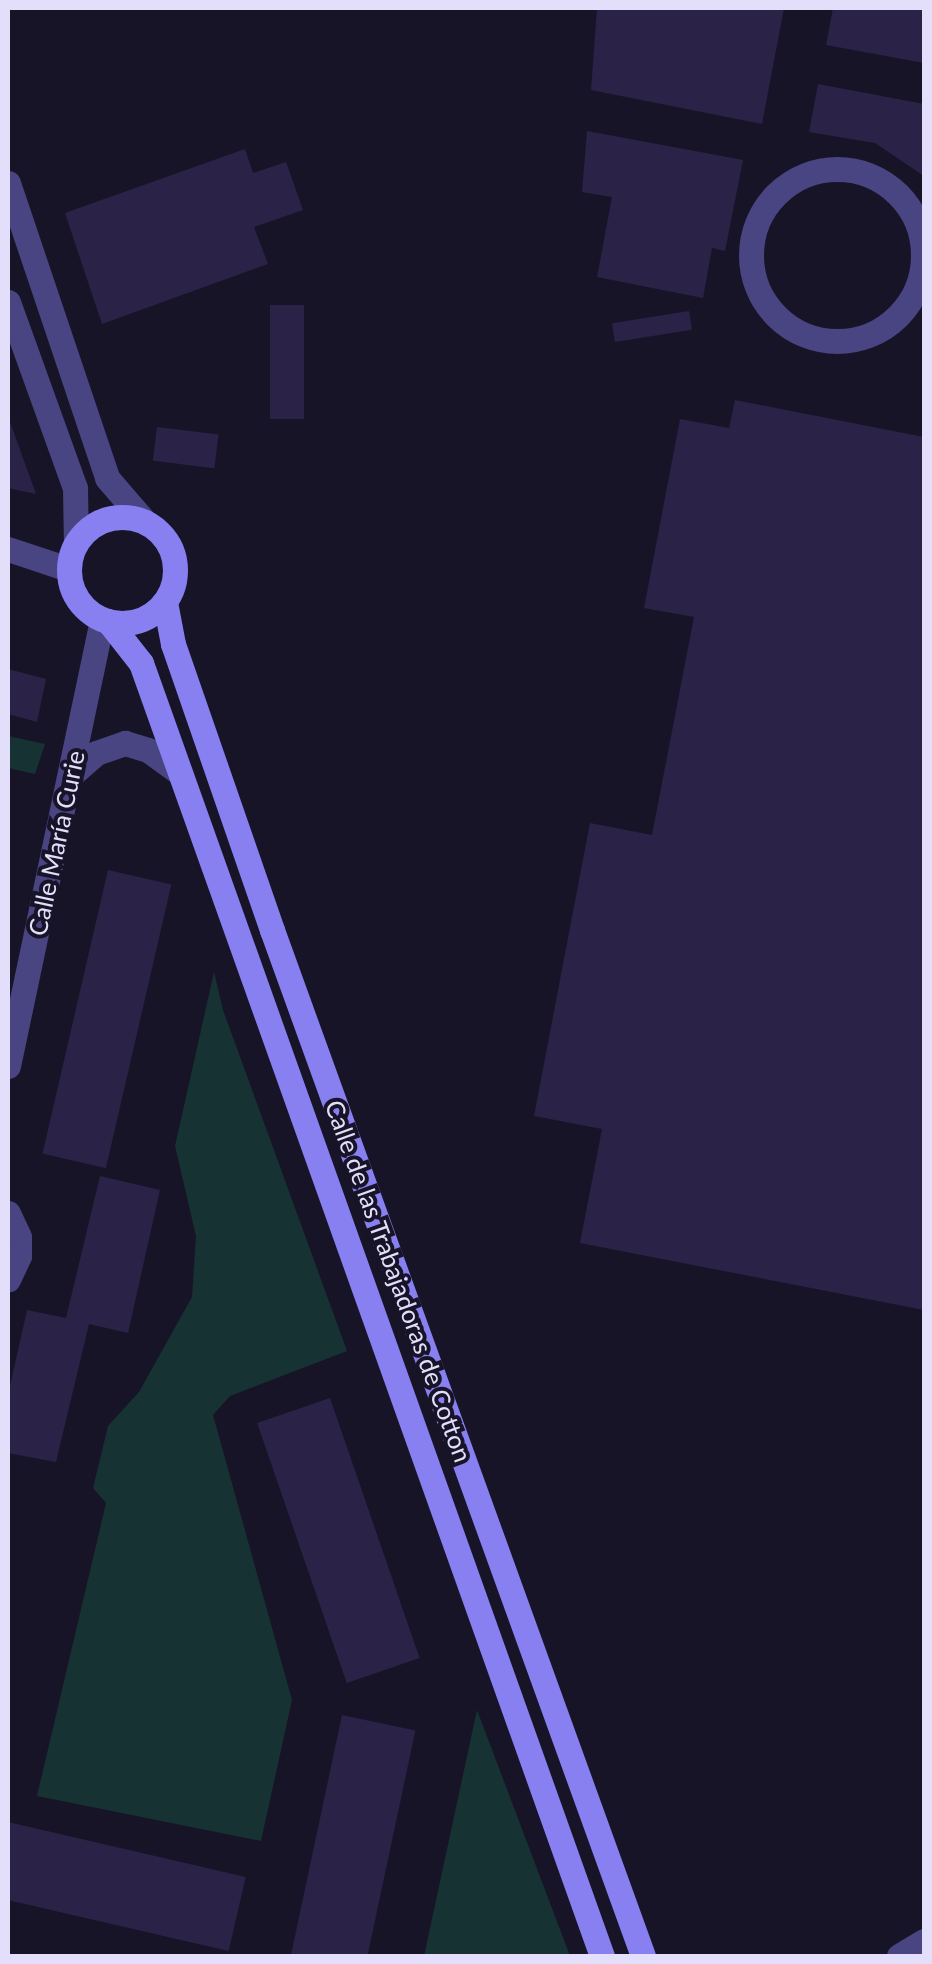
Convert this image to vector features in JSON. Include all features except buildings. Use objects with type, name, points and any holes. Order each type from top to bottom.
[{"type":"street","points":[[818,170],[854,170],[886,183],[910,208],[923,240],[924,270],[910,302],[885,328],[854,340],[819,340],[788,326],[765,303],[752,272],[752,238],[765,207],[785,186],[818,170]]},
{"type":"street","points":[[8,183],[108,478],[144,522]]},
{"type":"street","points":[[8,302],[75,488],[76,543],[68,569],[76,598],[105,620],[135,622],[165,602],[175,573],[174,557],[158,530],[144,522],[114,517],[99,522],[76,543]]},
{"type":"street","points":[[8,549],[68,569]]},
{"type":"street","name":"Calle de las Trabajadoras de Cotton","points":[[165,602],[172,644],[272,930],[643,1956]]},
{"type":"street","name":"Calle de las Trabajadoras de Cotton","points":[[105,620],[142,663],[602,1956]]},
{"type":"street","name":"Calle María Curie","points":[[8,1066],[105,620]]},
{"type":"street","points":[[71,775],[96,753],[125,743],[148,750],[178,772]]},
{"type":"street","points":[[8,1213],[19,1237],[19,1256],[8,1280]]},
{"type":"street","points":[[899,1956],[924,1941]]},
{"type":"green space","points":[[8,736],[45,744],[35,774],[8,768]]},
{"type":"green space","points":[[214,972],[223,1010],[347,1351],[230,1396],[213,1415],[292,1700],[261,1841],[37,1796],[106,1503],[93,1488],[108,1426],[139,1392],[192,1297],[196,1236],[175,1146]]},
{"type":"green space","points":[[477,1710],[570,1956],[424,1956]]}]
